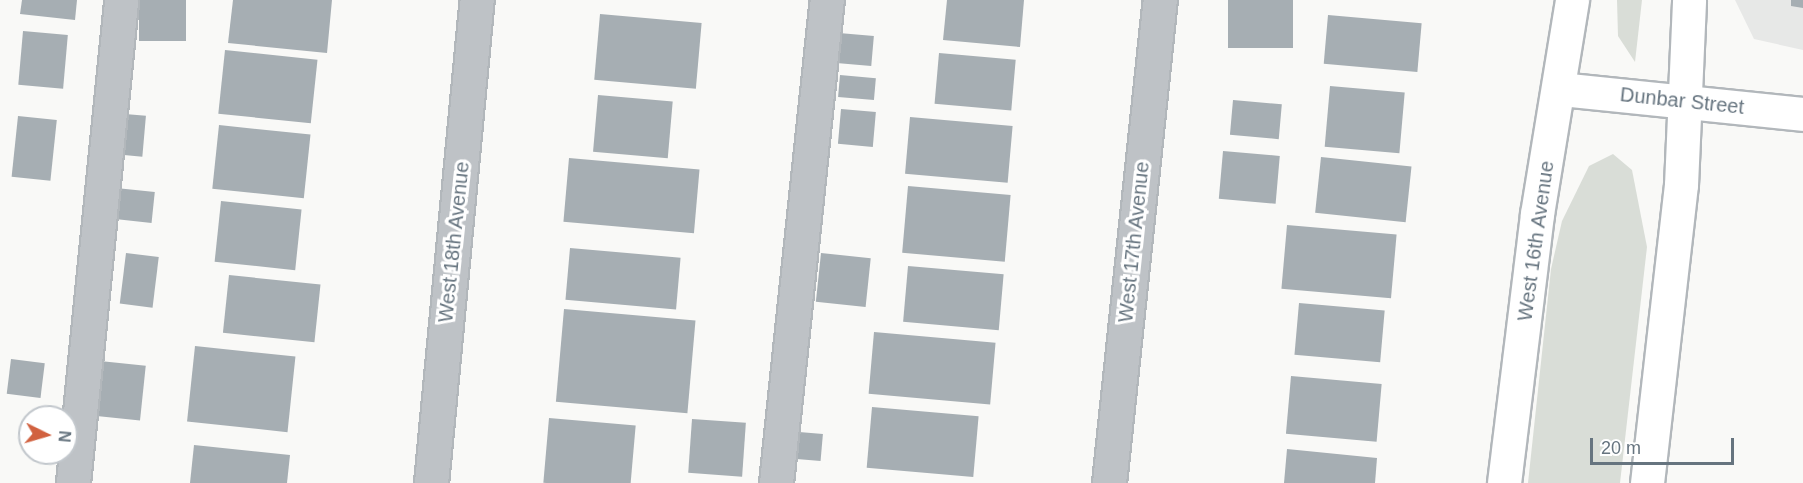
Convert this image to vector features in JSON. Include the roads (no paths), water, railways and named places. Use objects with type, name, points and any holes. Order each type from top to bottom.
[{"type":"main road","name":"West 16th Avenue","points":[[1504,483],[1537,214],[1561,89],[1572,0]]},
{"type":"main road","points":[[1647,483],[1681,185],[1689,0]]},
{"type":"main road","name":"Dunbar Street","points":[[1561,89],[1685,100],[1803,114]]},
{"type":"street","points":[[73,483],[121,0]]},
{"type":"street","name":"West 18th Avenue","points":[[431,483],[477,0]]},
{"type":"street","points":[[776,483],[826,0]]},
{"type":"street","name":"West 17th Avenue","points":[[1109,483],[1160,0]]}]
